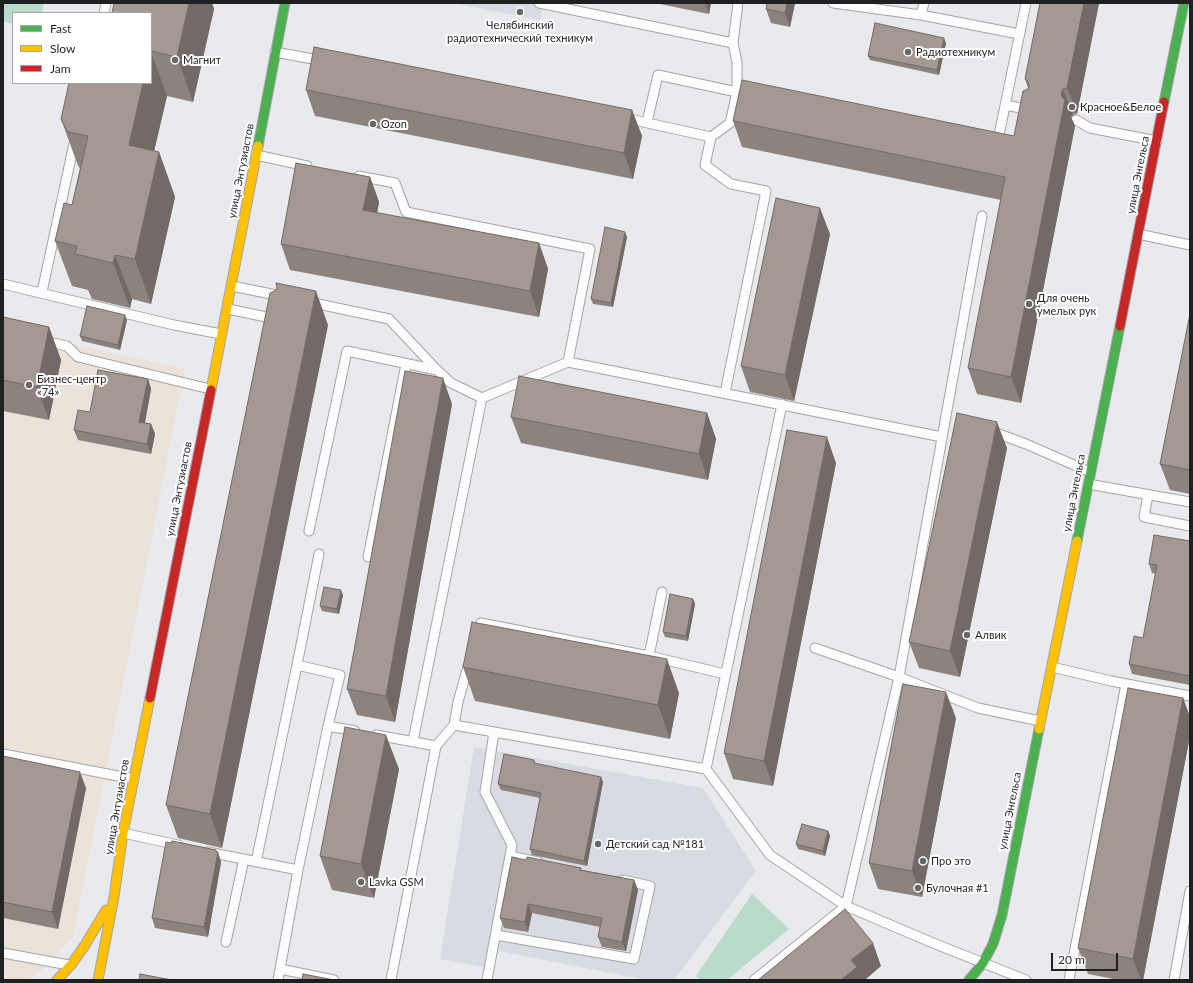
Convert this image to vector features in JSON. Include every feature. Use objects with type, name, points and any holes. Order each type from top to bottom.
[{"type":"main road","name":"улица Энтузиастов","points":[[98,980],[114,897],[123,833],[210,389],[232,286],[285,3]]},
{"type":"main road","name":"улица Энгельса","points":[[969,980],[983,963],[993,944],[1002,915],[1184,3]]},
{"type":"main road","points":[[57,980],[85,946],[114,897]]},
{"type":"lane","points":[[539,3],[733,43]]},
{"type":"lane","points":[[725,393],[766,191],[730,184],[705,165],[711,137],[730,123],[737,92],[737,62],[733,43],[738,3]]},
{"type":"lane","points":[[834,3],[921,15],[1019,34]]},
{"type":"lane","points":[[921,15],[924,3]]},
{"type":"lane","points":[[990,144],[997,145],[1026,3]]},
{"type":"lane","points":[[275,52],[335,63]]},
{"type":"lane","points":[[647,122],[658,75],[756,96]]},
{"type":"lane","points":[[1005,105],[1033,111]]},
{"type":"lane","points":[[616,116],[711,137]]},
{"type":"lane","points":[[1076,120],[1090,128],[1157,141]]},
{"type":"lane","points":[[42,292],[78,127]]},
{"type":"lane","points":[[256,155],[317,168]]},
{"type":"lane","points":[[348,174],[395,183],[406,212],[590,249],[568,362]]},
{"type":"lane","points":[[754,980],[846,906],[899,677],[942,437],[950,416],[982,216]]},
{"type":"lane","points":[[1138,234],[1190,245]]},
{"type":"lane","points":[[3,284],[42,292],[174,325],[221,334]]},
{"type":"lane","points":[[232,286],[288,297]]},
{"type":"lane","points":[[304,301],[389,319],[451,383],[482,398],[568,362],[942,437]]},
{"type":"lane","points":[[227,309],[283,320]]},
{"type":"lane","points":[[38,340],[67,346],[78,357],[210,389]]},
{"type":"lane","points":[[309,531],[347,351],[437,370]]},
{"type":"lane","points":[[368,557],[406,364]]},
{"type":"lane","points":[[413,741],[482,398]]},
{"type":"lane","points":[[706,769],[782,404]]},
{"type":"lane","points":[[983,428],[1026,444],[1091,472]]},
{"type":"lane","points":[[1088,484],[1190,502]]},
{"type":"lane","points":[[1148,495],[1144,517],[1190,526]]},
{"type":"lane","points":[[256,862],[319,554]]},
{"type":"lane","points":[[649,656],[662,592]]},
{"type":"lane","points":[[391,980],[436,746],[454,725],[458,702],[480,623],[649,656],[725,674]]},
{"type":"lane","points":[[815,648],[899,677],[978,708],[1040,721]]},
{"type":"lane","points":[[278,980],[298,870],[340,674],[297,665]]},
{"type":"lane","points":[[1052,667],[1126,684],[1190,696]]},
{"type":"lane","points":[[1069,980],[1126,684]]},
{"type":"lane","points":[[1122,702],[1134,704]]},
{"type":"lane","points":[[454,725],[706,769],[770,854],[846,906],[1026,980]]},
{"type":"lane","points":[[328,726],[436,746]]},
{"type":"lane","points":[[487,980],[512,845],[485,792],[494,732]]},
{"type":"lane","points":[[3,754],[134,778]]},
{"type":"lane","points":[[123,833],[185,847]]},
{"type":"lane","points":[[200,850],[298,870]]},
{"type":"lane","points":[[510,856],[548,864]]},
{"type":"lane","points":[[226,942],[244,859]]},
{"type":"lane","points":[[496,935],[634,959],[650,886],[614,878]]},
{"type":"lane","points":[[1174,980],[1190,891]]},
{"type":"lane","points":[[3,953],[70,965]]},
{"type":"lane","points":[[280,969],[334,980]]},
{"type":"shaded area","name":"Челябинский радиотехнический техникум","points":[[452,3],[544,3],[540,20]]},
{"type":"shaded area","points":[[3,329],[185,369],[73,938],[43,969],[29,980],[3,980]]},
{"type":"shaded area","name":"Детский сад №181","points":[[474,747],[703,788],[756,871],[674,980],[647,980],[488,949],[484,967],[440,959]]},
{"type":"green space","points":[[3,3],[44,3],[42,12],[12,12],[12,24],[3,21]]},
{"type":"green space","points":[[752,894],[789,929],[727,980],[700,980],[696,976]]},
{"type":"building","points":[[114,3],[189,3],[177,57],[152,51],[152,12],[112,12]]},
{"type":"building","points":[[767,3],[787,3],[785,13],[766,9]]},
{"type":"building","points":[[1040,3],[1084,3],[1067,88],[1063,89],[1061,94],[1065,100],[1011,377],[968,368],[1005,177],[733,121],[742,80],[1014,136],[1023,91],[1028,89],[1029,86],[1028,81],[1025,79]]},
{"type":"building","name":"Радиотехникум","points":[[875,23],[944,38],[937,70],[868,56]]},
{"type":"building","points":[[314,47],[632,110],[624,153],[306,90]]},
{"type":"building","points":[[69,84],[143,84],[129,145],[159,152],[135,259],[115,255],[113,263],[75,254],[77,246],[55,241],[64,203],[72,205],[88,136],[68,132],[61,119]]},
{"type":"building","points":[[296,163],[370,177],[363,210],[539,243],[530,291],[281,244]]},
{"type":"building","points":[[776,198],[820,208],[785,375],[741,366]]},
{"type":"building","points":[[605,227],[625,232],[611,303],[591,299]]},
{"type":"building","points":[[276,283],[316,291],[210,814],[166,805],[270,293],[276,290]]},
{"type":"building","points":[[87,306],[125,315],[118,345],[80,336]]},
{"type":"building","points":[[1190,314],[1190,470],[1160,464]]},
{"type":"building","points":[[3,317],[49,327],[37,387],[3,380]]},
{"type":"building","points":[[98,370],[148,379],[139,422],[151,424],[147,444],[74,430],[78,410],[90,412]]},
{"type":"building","points":[[405,371],[443,378],[386,696],[347,689]]},
{"type":"building","points":[[519,376],[707,413],[699,454],[511,417]]},
{"type":"building","points":[[957,413],[997,422],[950,651],[909,642]]},
{"type":"building","points":[[787,430],[827,437],[764,761],[724,753]]},
{"type":"building","points":[[1154,535],[1190,541],[1190,676],[1129,664],[1134,636],[1143,638],[1157,565],[1149,564]]},
{"type":"building","points":[[324,587],[341,590],[337,609],[320,606]]},
{"type":"building","points":[[670,594],[693,599],[686,636],[663,632]]},
{"type":"building","points":[[472,622],[667,659],[658,705],[463,667]]},
{"type":"building","points":[[903,684],[946,692],[912,871],[869,863]]},
{"type":"building","points":[[1128,688],[1183,698],[1133,959],[1078,948]]},
{"type":"building","points":[[345,727],[386,735],[361,864],[320,856]]},
{"type":"building","points":[[504,754],[534,760],[534,763],[601,777],[584,861],[530,849],[541,793],[498,784]]},
{"type":"building","points":[[3,756],[80,772],[52,912],[3,902]]},
{"type":"building","points":[[802,824],[828,831],[823,851],[796,844]]},
{"type":"building","points":[[172,841],[216,850],[216,852],[218,852],[204,927],[152,918],[166,842],[172,843]]},
{"type":"building","points":[[512,857],[526,860],[527,857],[581,868],[580,870],[634,880],[622,942],[598,937],[602,918],[528,904],[525,922],[500,918]]},
{"type":"building","points":[[845,909],[873,943],[851,960],[857,967],[841,980],[758,980]]},
{"type":"building","points":[[140,974],[172,980],[139,980]]},
{"type":"building","points":[[303,974],[334,980],[302,980]]},
{"type":"traffic: fast","points":[[258,146],[285,3]]},
{"type":"traffic: fast","points":[[1164,102],[1184,3]]},
{"type":"traffic: fast","points":[[1077,541],[1120,326]]},
{"type":"traffic: fast","points":[[969,980],[983,963],[993,944],[1002,915],[1039,729]]},
{"type":"traffic: slow","points":[[211,390],[258,146]]},
{"type":"traffic: slow","points":[[1039,729],[1077,541]]},
{"type":"traffic: slow","points":[[98,980],[114,897],[123,833],[150,698]]},
{"type":"traffic: slow","points":[[57,980],[71,965],[106,910]]},
{"type":"traffic: jam","points":[[1120,326],[1164,102]]},
{"type":"traffic: jam","points":[[150,698],[211,390]]},
{"type":"place","name":"Челябинский радиотехнический техникум","points":[[520,12]]},
{"type":"place","name":"Радиотехникум","points":[[908,52]]},
{"type":"place","name":"Магнит","points":[[175,60]]},
{"type":"place","name":"Красное&Белое","points":[[1072,107]]},
{"type":"place","name":"Ozon","points":[[373,124]]},
{"type":"place","name":"Для очень умелых рук","points":[[1029,304]]},
{"type":"place","name":"Бизнес-центр «74»","points":[[29,385]]},
{"type":"place","name":"Алвик","points":[[967,635]]},
{"type":"place","name":"Детский сад №181","points":[[598,844]]},
{"type":"place","name":"Про это","points":[[923,861]]},
{"type":"place","name":"Lavka GSM","points":[[361,882]]},
{"type":"place","name":"Булочная #1","points":[[918,888]]}]
